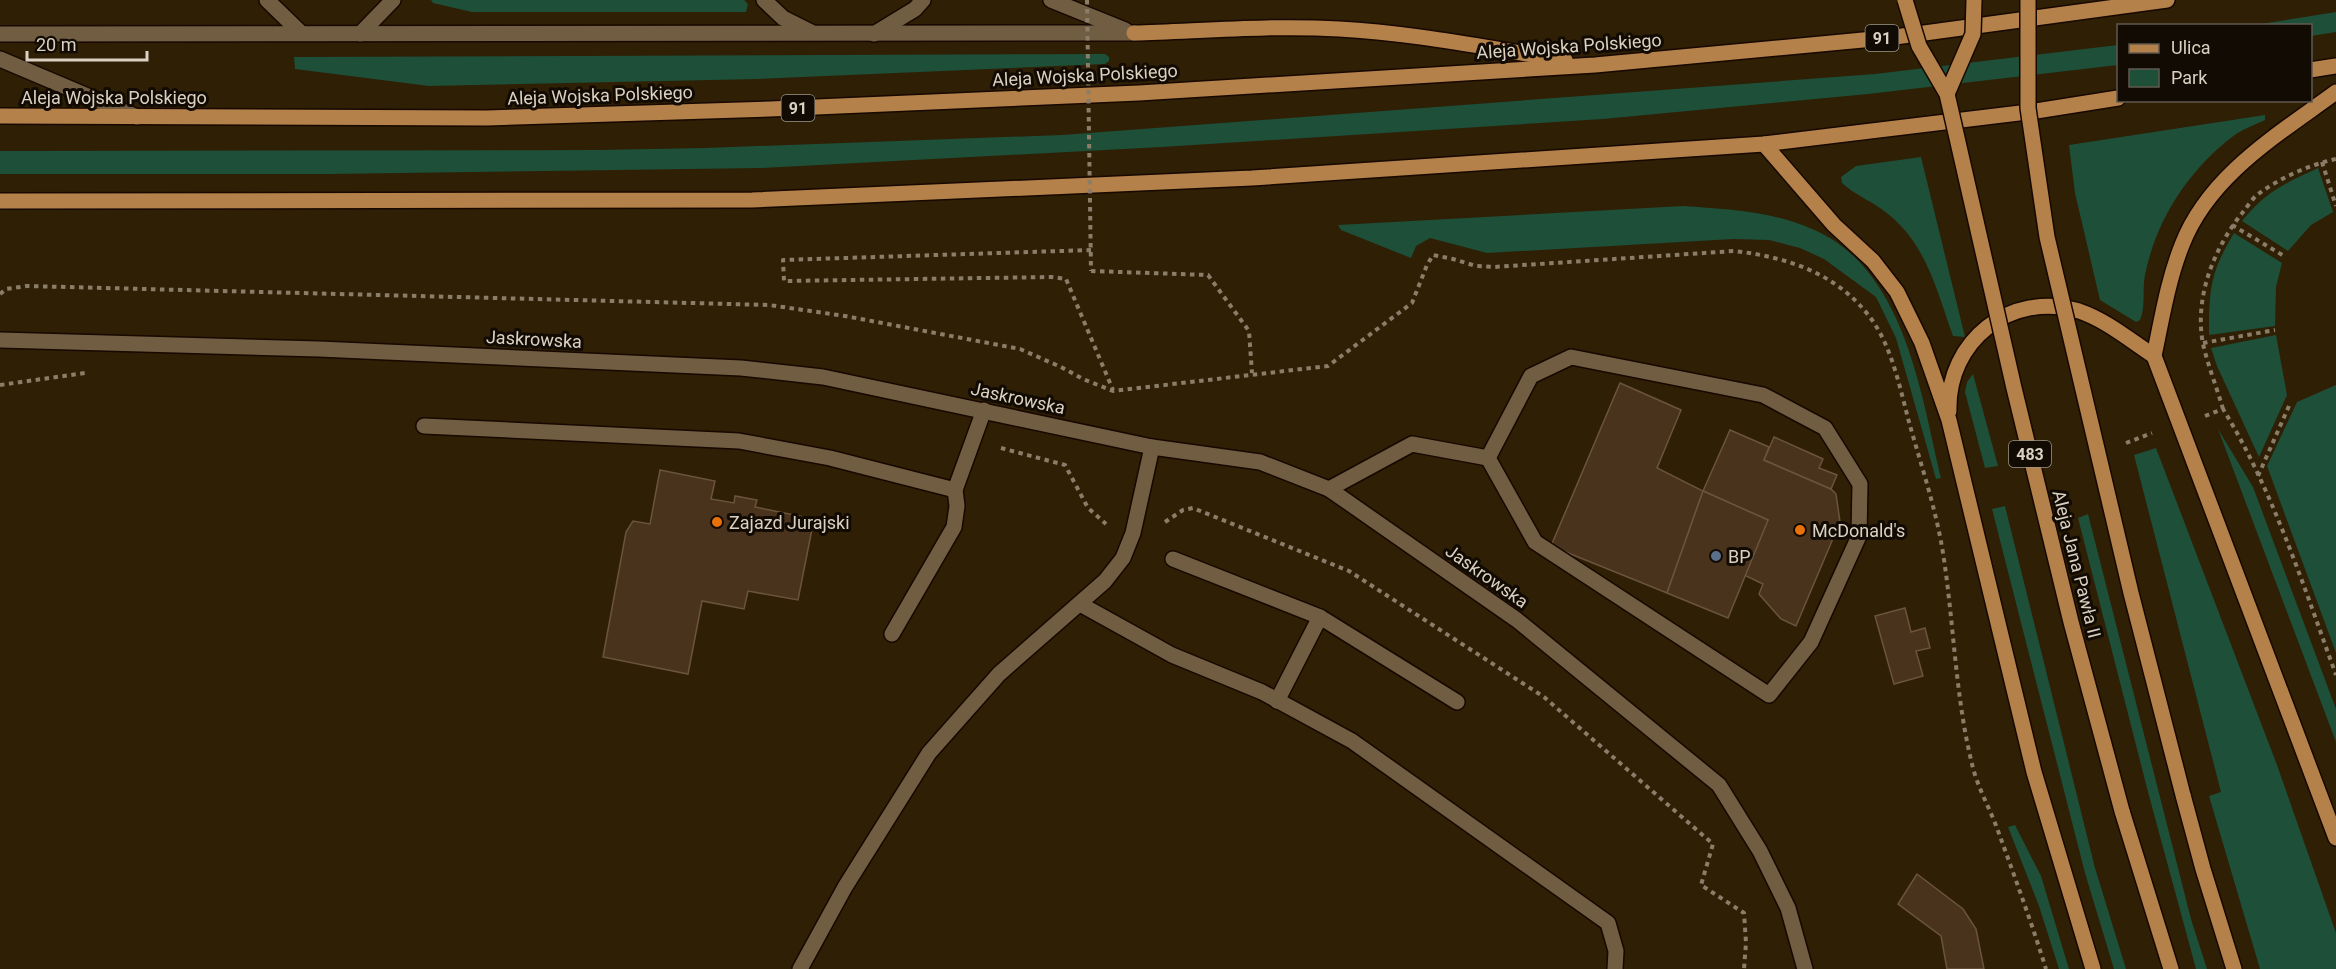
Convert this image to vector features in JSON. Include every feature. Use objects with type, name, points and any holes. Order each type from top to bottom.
[{"type":"main road","name":"Aleja Jana Pawła II","points":[[1905,0],[1919,46],[1947,94],[2071,622],[2122,811],[2171,969]]},
{"type":"main road","points":[[1947,94],[1973,34],[1974,0]]},
{"type":"main road","points":[[2028,0],[2028,108],[2047,237],[2131,593],[2203,869],[2234,969]]},
{"type":"main road","name":"Aleja Wojska Polskiego","points":[[0,116],[487,118],[770,109],[1138,93],[1595,65],[1894,37],[2167,0]]},
{"type":"main road","points":[[1134,33],[1288,28],[1340,29],[1595,65]]},
{"type":"main road","points":[[2312,70],[2336,66]]},
{"type":"main road","points":[[2336,92],[2263,145],[2232,171],[2203,205],[2182,243],[2168,285],[2154,356],[2336,837]]},
{"type":"main road","points":[[0,201],[752,200],[1252,178],[1764,144],[2117,99]]},
{"type":"main road","points":[[1764,144],[1834,225],[1872,261],[1897,292],[1922,343],[1949,420],[2034,772],[2093,969]]},
{"type":"main road","points":[[1949,420],[1949,398],[1953,376],[1961,356],[1974,338],[1990,324],[2009,314],[2031,307],[2055,306],[2080,311],[2102,322],[2154,356]]},
{"type":"street","points":[[267,0],[300,33]]},
{"type":"street","points":[[360,34],[393,0]]},
{"type":"street","points":[[764,0],[783,18],[814,33]]},
{"type":"street","points":[[874,34],[915,9],[923,0]]},
{"type":"street","points":[[1052,0],[1134,33]]},
{"type":"street","points":[[0,34],[1134,33]]},
{"type":"street","points":[[0,59],[137,117]]},
{"type":"street","name":"Jaskrowska","points":[[0,340],[319,349],[741,368],[823,377],[1152,447],[1260,462],[1329,489],[1517,620],[1719,785],[1760,851],[1788,908],[1805,969]]},
{"type":"street","points":[[1571,357],[1763,395],[1825,428],[1860,484],[1859,536],[1811,642],[1769,695],[1535,542],[1488,458],[1531,376],[1571,357]]},
{"type":"street","points":[[892,634],[954,527],[957,506],[955,490],[984,410]]},
{"type":"street","points":[[424,426],[739,441],[830,458],[955,490]]},
{"type":"street","points":[[1329,489],[1412,444],[1488,458]]},
{"type":"street","points":[[800,969],[845,887],[929,753],[999,675],[1105,581],[1123,558],[1133,533],[1152,447]]},
{"type":"street","points":[[1173,559],[1320,617],[1457,702]]},
{"type":"street","points":[[1080,604],[1172,655],[1262,692],[1352,741],[1608,923],[1616,951],[1615,969]]},
{"type":"street","points":[[1277,701],[1320,617]]},
{"type":"path","points":[[1087,0],[1091,271],[1208,275],[1249,331],[1252,373]]},
{"type":"path","points":[[2336,159],[2322,162],[2290,176],[2256,196],[2232,225],[2211,263],[2202,302],[2203,343],[2223,409],[2243,441],[2258,476],[2336,675]]},
{"type":"path","points":[[2322,162],[2336,206]]},
{"type":"path","points":[[2232,225],[2284,256]]},
{"type":"path","points":[[1091,250],[783,260],[784,281],[1052,277],[1066,279],[1113,391]]},
{"type":"path","points":[[0,294],[15,287],[39,286],[769,305],[845,316],[1020,349],[1113,391],[1252,373],[1328,366],[1413,303],[1427,265]]},
{"type":"path","points":[[2203,343],[2275,330]]},
{"type":"path","points":[[2258,476],[2289,406]]},
{"type":"path","points":[[2213,413],[2223,409]]},
{"type":"green space","points":[[431,0],[744,0],[748,4],[746,12],[472,12],[433,3]]},
{"type":"green space","points":[[2336,12],[2336,32],[2312,36],[2312,24],[2261,24]]},
{"type":"green space","points":[[2117,45],[2117,65],[1868,94],[1603,119],[1162,147],[761,168],[328,174],[0,174],[0,151],[597,150],[1062,135],[1875,74]]},
{"type":"green space","points":[[1105,54],[1109,57],[1109,61],[1105,64],[759,79],[429,86],[295,69],[294,57]]},
{"type":"green space","points":[[2265,115],[2265,120],[2236,134],[2216,150],[2201,165],[2176,198],[2157,235],[2150,255],[2145,275],[2140,320],[2136,322],[2100,300],[2075,193],[2069,145]]},
{"type":"green space","points":[[1921,157],[1965,337],[1953,336],[1929,270],[1901,226],[1888,214],[1842,183],[1841,177],[1856,166]]},
{"type":"green space","points":[[2318,168],[2333,212],[2311,225],[2288,251],[2242,221],[2259,202],[2276,189]]},
{"type":"green space","points":[[1683,206],[1749,212],[1797,223],[1843,247],[1868,272],[1888,302],[1904,336],[1916,372],[1941,478],[1936,479],[1896,338],[1876,297],[1824,259],[1800,248],[1769,240],[1733,239],[1487,253],[1430,238],[1416,246],[1411,258],[1341,230],[1338,225]]},
{"type":"green space","points":[[2234,233],[2282,263],[2276,287],[2275,326],[2209,335],[2213,282],[2220,259]]},
{"type":"green space","points":[[2276,335],[2287,395],[2259,457],[2211,348]]},
{"type":"green space","points":[[1973,374],[1998,466],[1985,468],[1965,392],[1967,382]]},
{"type":"green space","points":[[2336,385],[2336,653],[2267,466],[2297,402]]},
{"type":"green space","points":[[2218,429],[2253,487],[2336,709],[2336,742]]},
{"type":"green space","points":[[2156,448],[2277,765],[2336,933],[2336,969],[2260,969],[2209,796],[2221,792],[2134,455]]},
{"type":"green space","points":[[2005,506],[2095,868],[2126,969],[2114,969],[2085,873],[1992,509]]},
{"type":"green space","points":[[2088,514],[2191,919],[2207,969],[2196,969],[2148,792],[2078,518]]},
{"type":"green space","points":[[2015,825],[2041,876],[2069,969],[2059,969],[2039,906],[2008,827]]},
{"type":"building","points":[[1620,383],[1681,410],[1657,468],[1703,491],[1667,593],[1551,546]]},
{"type":"building","name":"McDonald's","points":[[1730,430],[1769,447],[1764,460],[1831,489],[1836,494],[1840,522],[1796,626],[1781,619],[1759,594],[1763,584],[1744,575],[1768,520],[1703,491]]},
{"type":"building","points":[[1774,437],[1823,459],[1819,468],[1837,475],[1831,489],[1764,460]]},
{"type":"building","points":[[660,470],[715,481],[711,499],[734,503],[735,496],[757,500],[755,507],[814,519],[798,600],[748,591],[744,609],[702,601],[688,674],[603,657],[626,532],[633,521],[650,524]]},
{"type":"building","name":"BP","points":[[1703,491],[1768,520],[1728,618],[1667,593]]},
{"type":"building","points":[[1905,608],[1911,632],[1925,628],[1930,648],[1916,651],[1923,676],[1894,684],[1875,616]]},
{"type":"building","points":[[1917,874],[1963,909],[1976,929],[1984,969],[1947,969],[1941,936],[1898,904]]},
{"type":"place","name":"Zajazd Jurajski","points":[[717,522]]},
{"type":"place","name":"McDonald's","points":[[1800,530]]},
{"type":"place","name":"BP","points":[[1716,556]]}]
